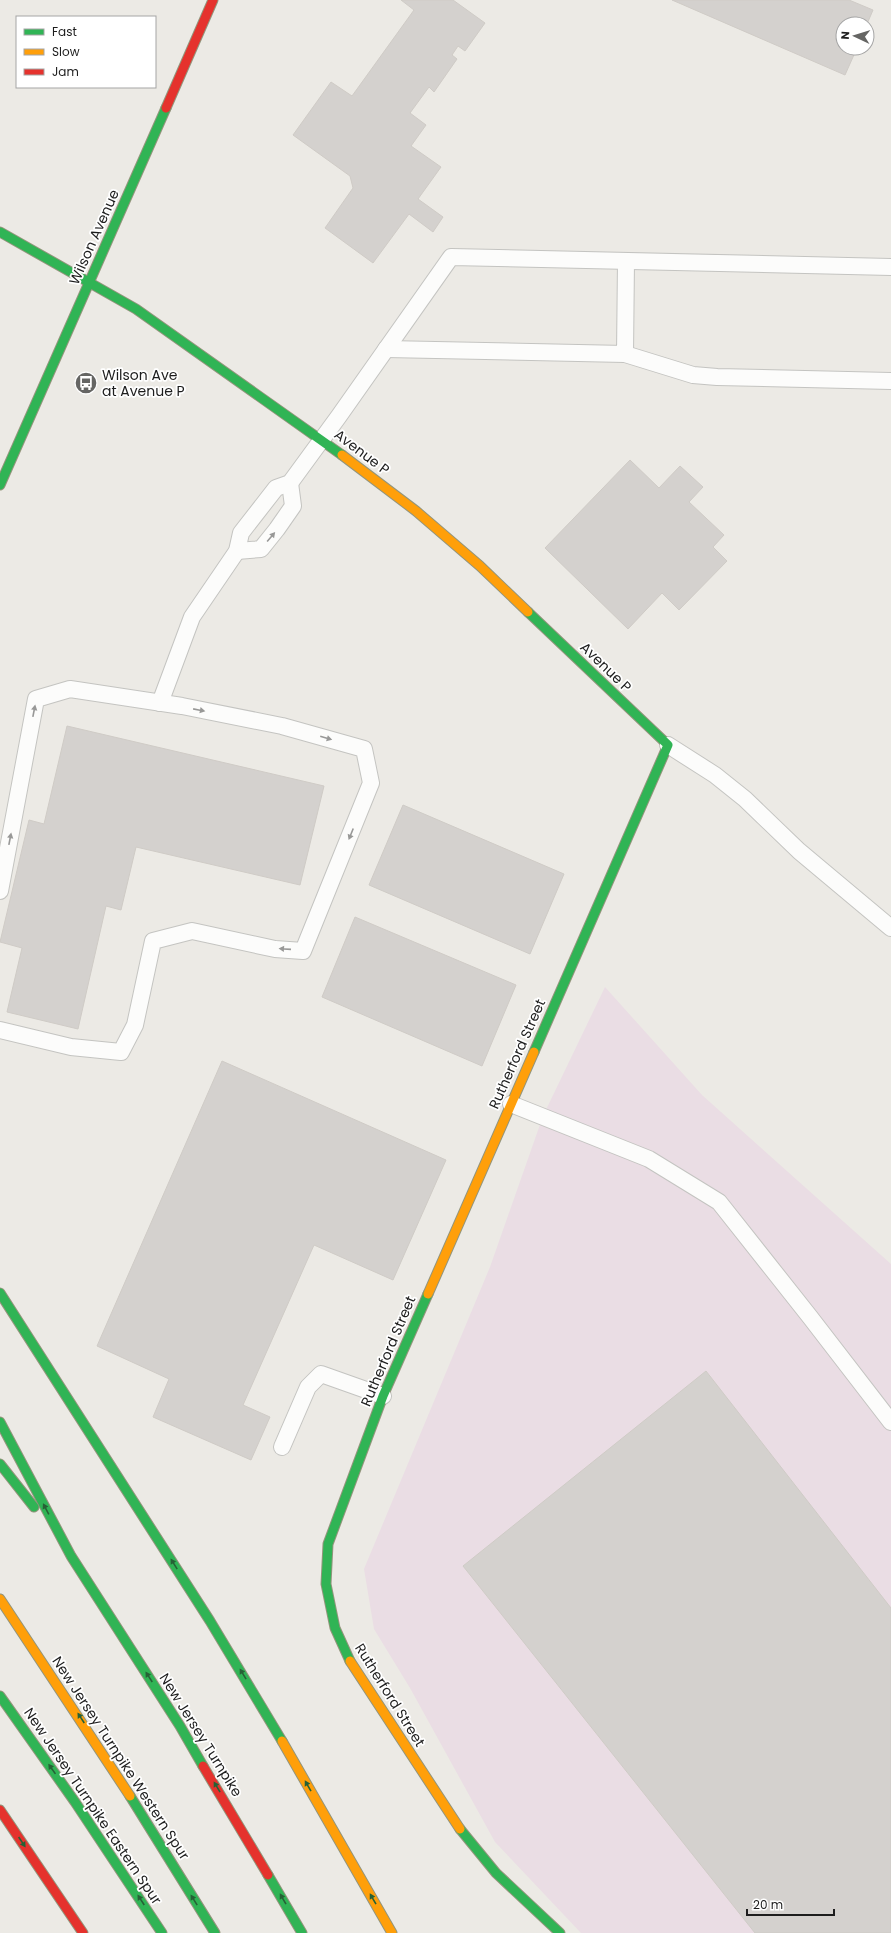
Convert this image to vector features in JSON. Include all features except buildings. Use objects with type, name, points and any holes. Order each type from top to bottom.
[{"type":"main road","name":"Wilson Avenue","points":[[0,485],[213,0]]},
{"type":"main road","name":"Avenue P","points":[[0,232],[90,281],[136,309],[322,440],[416,511],[480,566],[668,745]]},
{"type":"main road","name":"Rutherford Street","points":[[560,1933],[496,1873],[459,1828],[354,1669],[335,1628],[326,1584],[328,1544],[383,1396],[668,745]]},
{"type":"main road","points":[[0,1293],[210,1621],[321,1807],[392,1933]]},
{"type":"main road","points":[[0,1422],[71,1556]]},
{"type":"main road","points":[[0,1464],[71,1556]]},
{"type":"main road","name":"New Jersey Turnpike","points":[[71,1556],[180,1726],[302,1933]]},
{"type":"main road","name":"New Jersey Turnpike Western Spur","points":[[0,1599],[103,1753],[214,1933]]},
{"type":"main road","name":"New Jersey Turnpike Eastern Spur","points":[[0,1696],[75,1802],[162,1933]]},
{"type":"main road","points":[[0,1810],[83,1933]]},
{"type":"lane","points":[[160,703],[192,617],[237,551],[241,533],[276,488],[290,483],[451,257],[891,267]]},
{"type":"lane","points":[[625,354],[626,261]]},
{"type":"lane","points":[[386,349],[625,354],[693,375],[891,381]]},
{"type":"lane","points":[[237,551],[261,549],[278,529],[293,506],[290,483]]},
{"type":"lane","points":[[0,891],[36,699],[70,689],[160,703],[282,726],[364,748],[371,782],[303,951],[275,949],[192,932],[153,941],[135,1025],[121,1052],[70,1047],[0,1030]]},
{"type":"lane","points":[[668,745],[715,774],[799,851],[891,928]]},
{"type":"lane","points":[[511,1104],[649,1159],[719,1202],[891,1422]]},
{"type":"lane","points":[[282,1447],[308,1387],[321,1374],[383,1396]]},
{"type":"shaded area","points":[[605,987],[702,1095],[891,1264],[891,1933],[581,1933],[495,1842],[410,1688],[374,1629],[364,1569],[490,1267],[543,1116]]},
{"type":"traffic: fast","points":[[0,485],[166,108]]},
{"type":"traffic: fast","points":[[0,232],[136,309],[342,455]]},
{"type":"traffic: fast","points":[[528,612],[668,745],[534,1052]]},
{"type":"traffic: fast","points":[[0,1293],[210,1621],[282,1741]]},
{"type":"traffic: fast","points":[[350,1661],[335,1628],[326,1584],[328,1544],[383,1396],[428,1294]]},
{"type":"traffic: fast","points":[[0,1422],[71,1556],[180,1726],[203,1766]]},
{"type":"traffic: fast","points":[[0,1464],[34,1507]]},
{"type":"traffic: fast","points":[[0,1696],[75,1802],[162,1933]]},
{"type":"traffic: fast","points":[[130,1796],[215,1933]]},
{"type":"traffic: fast","points":[[460,1829],[496,1873],[560,1933]]},
{"type":"traffic: fast","points":[[268,1875],[302,1933]]},
{"type":"traffic: slow","points":[[342,455],[416,511],[480,566],[528,612]]},
{"type":"traffic: slow","points":[[428,1294],[534,1052]]},
{"type":"traffic: slow","points":[[0,1599],[130,1796]]},
{"type":"traffic: slow","points":[[350,1661],[460,1829]]},
{"type":"traffic: slow","points":[[282,1741],[392,1933]]},
{"type":"traffic: jam","points":[[166,108],[213,0]]},
{"type":"traffic: jam","points":[[203,1766],[268,1875]]},
{"type":"traffic: jam","points":[[0,1810],[83,1933]]},
{"type":"place","name":"Wilson Ave at Avenue P","points":[[86,383]]}]
